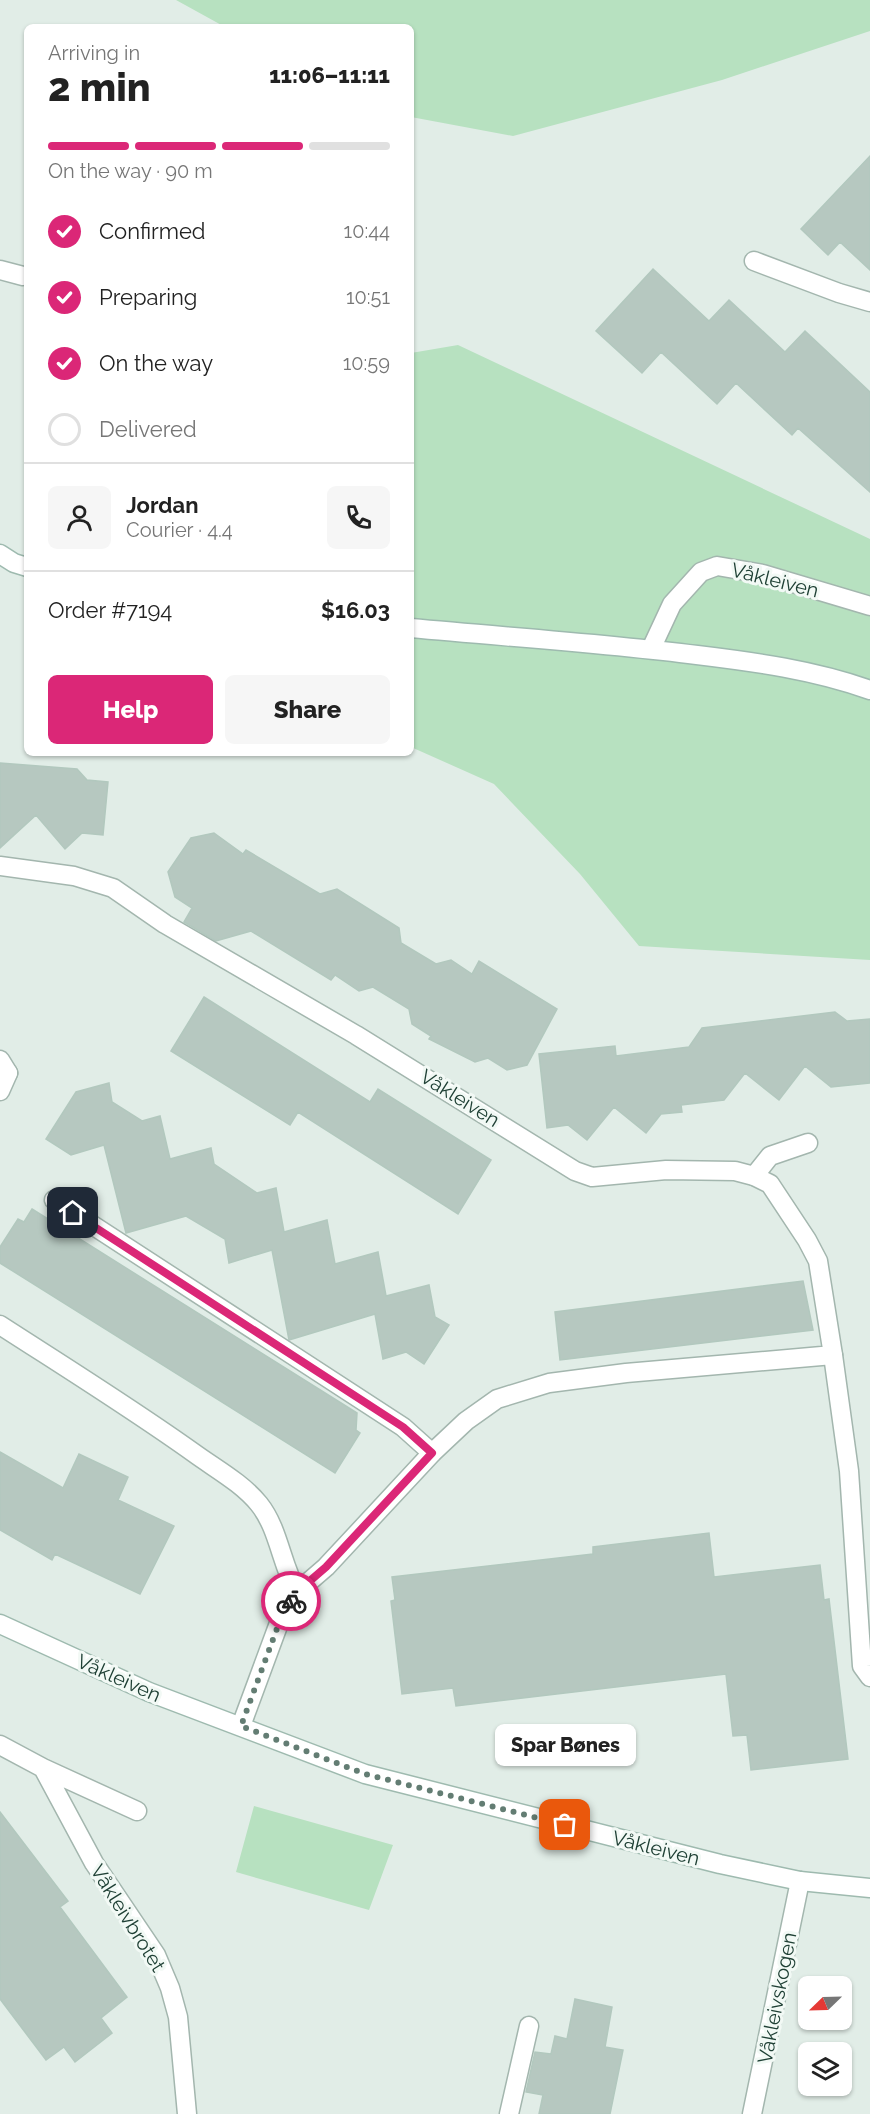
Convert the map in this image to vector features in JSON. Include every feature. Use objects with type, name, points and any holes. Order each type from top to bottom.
[{"type":"street","points":[[754,261],[839,293],[870,302]]},
{"type":"street","points":[[0,270],[23,276]]},
{"type":"street","points":[[0,554],[24,566]]},
{"type":"street","name":"Våkleiven","points":[[651,649],[672,604],[701,572],[717,566],[763,574],[870,606]]},
{"type":"street","points":[[414,628],[651,649],[776,665],[870,690]]},
{"type":"street","name":"Våkleiven","points":[[0,866],[74,876],[113,888],[165,924],[356,1035],[575,1171],[591,1178],[666,1170],[735,1171],[754,1176],[770,1185],[807,1240],[818,1261],[849,1471],[862,1666],[870,1677]]},
{"type":"street","points":[[0,1091],[4,1067]]},
{"type":"street","points":[[754,1176],[770,1156],[808,1143]]},
{"type":"street","points":[[54,1200],[403,1427],[432,1453]]},
{"type":"street","points":[[0,1325],[154,1424],[241,1487],[260,1504],[282,1552],[288,1576],[297,1592]]},
{"type":"street","points":[[241,1726],[282,1615],[297,1592],[326,1567],[432,1453],[466,1421],[497,1399],[549,1383],[626,1373],[833,1355]]},
{"type":"street","name":"Våkleiven","points":[[0,1624],[149,1692],[365,1774],[720,1864],[800,1881],[870,1888]]},
{"type":"street","points":[[0,1745],[43,1768],[137,1811]]},
{"type":"street","name":"Våkleivbrotet","points":[[43,1768],[94,1863],[156,1955],[170,1988],[178,2017],[187,2114]]},
{"type":"street","name":"Våkleivskogen","points":[[752,2114],[800,1881]]},
{"type":"street","points":[[509,2114],[529,2026]]},
{"type":"green space","points":[[176,0],[870,0],[870,31],[722,80],[513,136],[414,118],[414,24],[220,24]]},
{"type":"green space","points":[[458,345],[870,539],[870,960],[639,946],[580,874],[494,784],[414,748],[414,352]]},
{"type":"green space","points":[[254,1806],[393,1845],[369,1910],[236,1872]]},
{"type":"building","points":[[870,156],[870,270],[840,242],[828,255],[801,229]]},
{"type":"building","points":[[653,269],[709,321],[729,300],[785,352],[805,331],[870,392],[870,492],[798,428],[792,435],[736,383],[717,404],[661,352],[642,373],[596,331]]},
{"type":"building","points":[[0,763],[77,769],[87,780],[108,782],[103,835],[82,833],[65,849],[36,815],[0,848]]},
{"type":"building","points":[[214,833],[243,854],[246,850],[320,894],[337,889],[399,928],[401,943],[436,964],[451,960],[472,974],[479,961],[557,1009],[527,1065],[507,1070],[488,1058],[475,1062],[429,1039],[431,1036],[412,1024],[409,1009],[373,987],[359,991],[335,975],[331,980],[251,931],[216,941],[184,922],[192,908],[175,897],[168,872],[191,838]]},
{"type":"building","points":[[204,997],[370,1102],[378,1089],[491,1160],[458,1214],[298,1112],[290,1125],[171,1051]]},
{"type":"building","points":[[835,1012],[847,1021],[870,1019],[870,1083],[831,1087],[805,1066],[779,1100],[745,1073],[724,1100],[681,1105],[682,1112],[661,1114],[646,1133],[614,1107],[587,1140],[568,1125],[547,1128],[539,1054],[615,1046],[616,1056],[689,1047],[702,1028]]},
{"type":"building","points":[[109,1083],[112,1102],[142,1121],[160,1116],[170,1159],[211,1148],[214,1164],[257,1193],[276,1188],[284,1232],[327,1220],[335,1264],[378,1252],[386,1296],[429,1285],[435,1317],[449,1325],[424,1364],[406,1352],[383,1359],[375,1314],[289,1340],[272,1250],[229,1263],[225,1239],[186,1216],[126,1233],[104,1145],[71,1155],[46,1139],[76,1092]]},
{"type":"building","points":[[32,1209],[357,1413],[356,1430],[360,1433],[335,1473],[0,1263],[0,1247],[18,1219],[24,1222]]},
{"type":"building","points":[[803,1281],[813,1330],[560,1360],[555,1312]]},
{"type":"building","points":[[0,1452],[63,1488],[79,1454],[128,1477],[118,1500],[174,1526],[140,1594],[55,1554],[52,1560],[0,1530]]},
{"type":"building","points":[[709,1533],[714,1577],[820,1565],[824,1600],[829,1599],[848,1759],[751,1770],[747,1735],[733,1736],[726,1674],[456,1706],[453,1688],[402,1694],[391,1601],[395,1600],[392,1577],[593,1554],[593,1547]]},
{"type":"building","points":[[0,1812],[68,1901],[60,1907],[127,1997],[101,2018],[112,2033],[75,2062],[64,2047],[46,2060],[0,1999]]},
{"type":"building","points":[[575,1999],[612,2007],[605,2047],[623,2050],[610,2114],[539,2114],[543,2095],[526,2092],[535,2052],[551,2054],[555,2036],[567,2039]]},
{"type":"way so far","points":[[291,1601],[282,1615],[241,1726],[365,1774],[565,1825]]},
{"type":"place","name":"Spar Bønes","points":[[565,1825]]},
{"type":"route","points":[[73,1213],[403,1427],[432,1453],[326,1567],[297,1592],[291,1601]]}]
